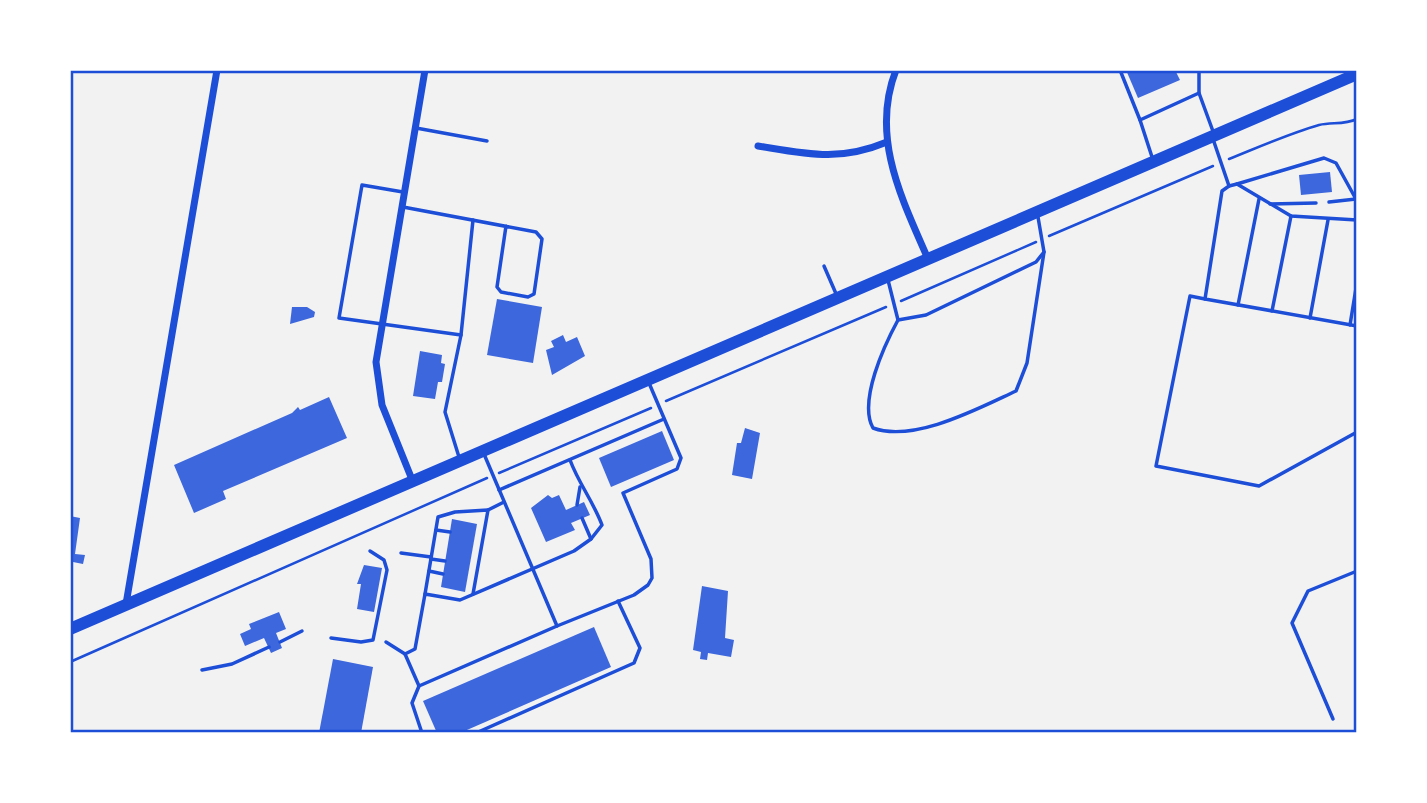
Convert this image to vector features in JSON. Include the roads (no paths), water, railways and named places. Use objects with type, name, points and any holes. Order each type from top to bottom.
[{"type":"main road","points":[[70,629],[1357,74]]},
{"type":"street","points":[[126,606],[217,70]]},
{"type":"street","points":[[413,482],[387,418],[379,390],[376,362],[380,325],[425,70]]},
{"type":"street","points":[[896,70],[887,107],[887,142],[900,195],[928,260]]},
{"type":"street","points":[[758,146],[830,156],[849,155],[887,142]]},
{"type":"lane","points":[[1120,70],[1154,162]]},
{"type":"lane","points":[[1199,70],[1199,93],[1229,186]]},
{"type":"lane","points":[[1140,120],[1199,93]]},
{"type":"lane","points":[[414,128],[486,141]]},
{"type":"lane","points":[[1205,299],[1222,191],[1229,186],[1324,159],[1336,163],[1356,200],[1329,202]]},
{"type":"lane","points":[[1237,184],[1291,216],[1357,220]]},
{"type":"lane","points":[[403,192],[362,185],[340,318],[461,335]]},
{"type":"lane","points":[[1238,305],[1259,199]]},
{"type":"lane","points":[[1268,204],[1316,203]]},
{"type":"lane","points":[[401,207],[506,226],[536,232],[542,239],[534,294],[528,297],[500,292],[497,287],[506,226]]},
{"type":"lane","points":[[887,278],[898,320],[880,352],[869,420],[873,428],[887,433],[907,432],[962,415],[1016,391],[1027,363],[1044,252],[1037,213]]},
{"type":"lane","points":[[1272,311],[1291,216]]},
{"type":"lane","points":[[461,462],[449,432],[445,412],[461,335],[473,220]]},
{"type":"lane","points":[[1310,318],[1328,220]]},
{"type":"lane","points":[[898,320],[926,315],[983,290],[1036,262],[1044,252]]},
{"type":"lane","points":[[824,266],[838,298]]},
{"type":"lane","points":[[1350,325],[1357,282]]},
{"type":"lane","points":[[1357,326],[1190,296],[1156,467],[1259,486],[1357,432]]},
{"type":"lane","points":[[419,685],[642,590],[652,578],[651,559],[623,493],[677,469],[681,458],[648,381]]},
{"type":"lane","points":[[499,490],[664,419]]},
{"type":"lane","points":[[483,452],[557,626]]},
{"type":"lane","points":[[425,594],[460,600],[574,551],[592,540],[602,525],[592,499],[580,486],[570,460]]},
{"type":"lane","points":[[576,505],[580,486]]},
{"type":"lane","points":[[405,654],[415,649],[438,517],[455,512],[488,510],[504,502]]},
{"type":"lane","points":[[473,594],[488,510]]},
{"type":"lane","points":[[582,518],[592,540]]},
{"type":"lane","points":[[436,530],[450,532]]},
{"type":"lane","points":[[474,536],[483,538]]},
{"type":"lane","points":[[331,638],[361,642],[373,640],[387,565],[370,551]]},
{"type":"lane","points":[[401,553],[445,561]]},
{"type":"lane","points":[[469,565],[478,566]]},
{"type":"lane","points":[[1333,719],[1292,623],[1308,591],[1357,570]]},
{"type":"lane","points":[[429,571],[443,574]]},
{"type":"lane","points":[[467,578],[476,579]]},
{"type":"lane","points":[[476,733],[634,663],[640,649],[618,601]]},
{"type":"lane","points":[[280,642],[302,631]]},
{"type":"lane","points":[[386,642],[405,654],[419,685],[412,703],[422,733]]},
{"type":"lane","points":[[202,670],[232,664],[268,647]]}]
